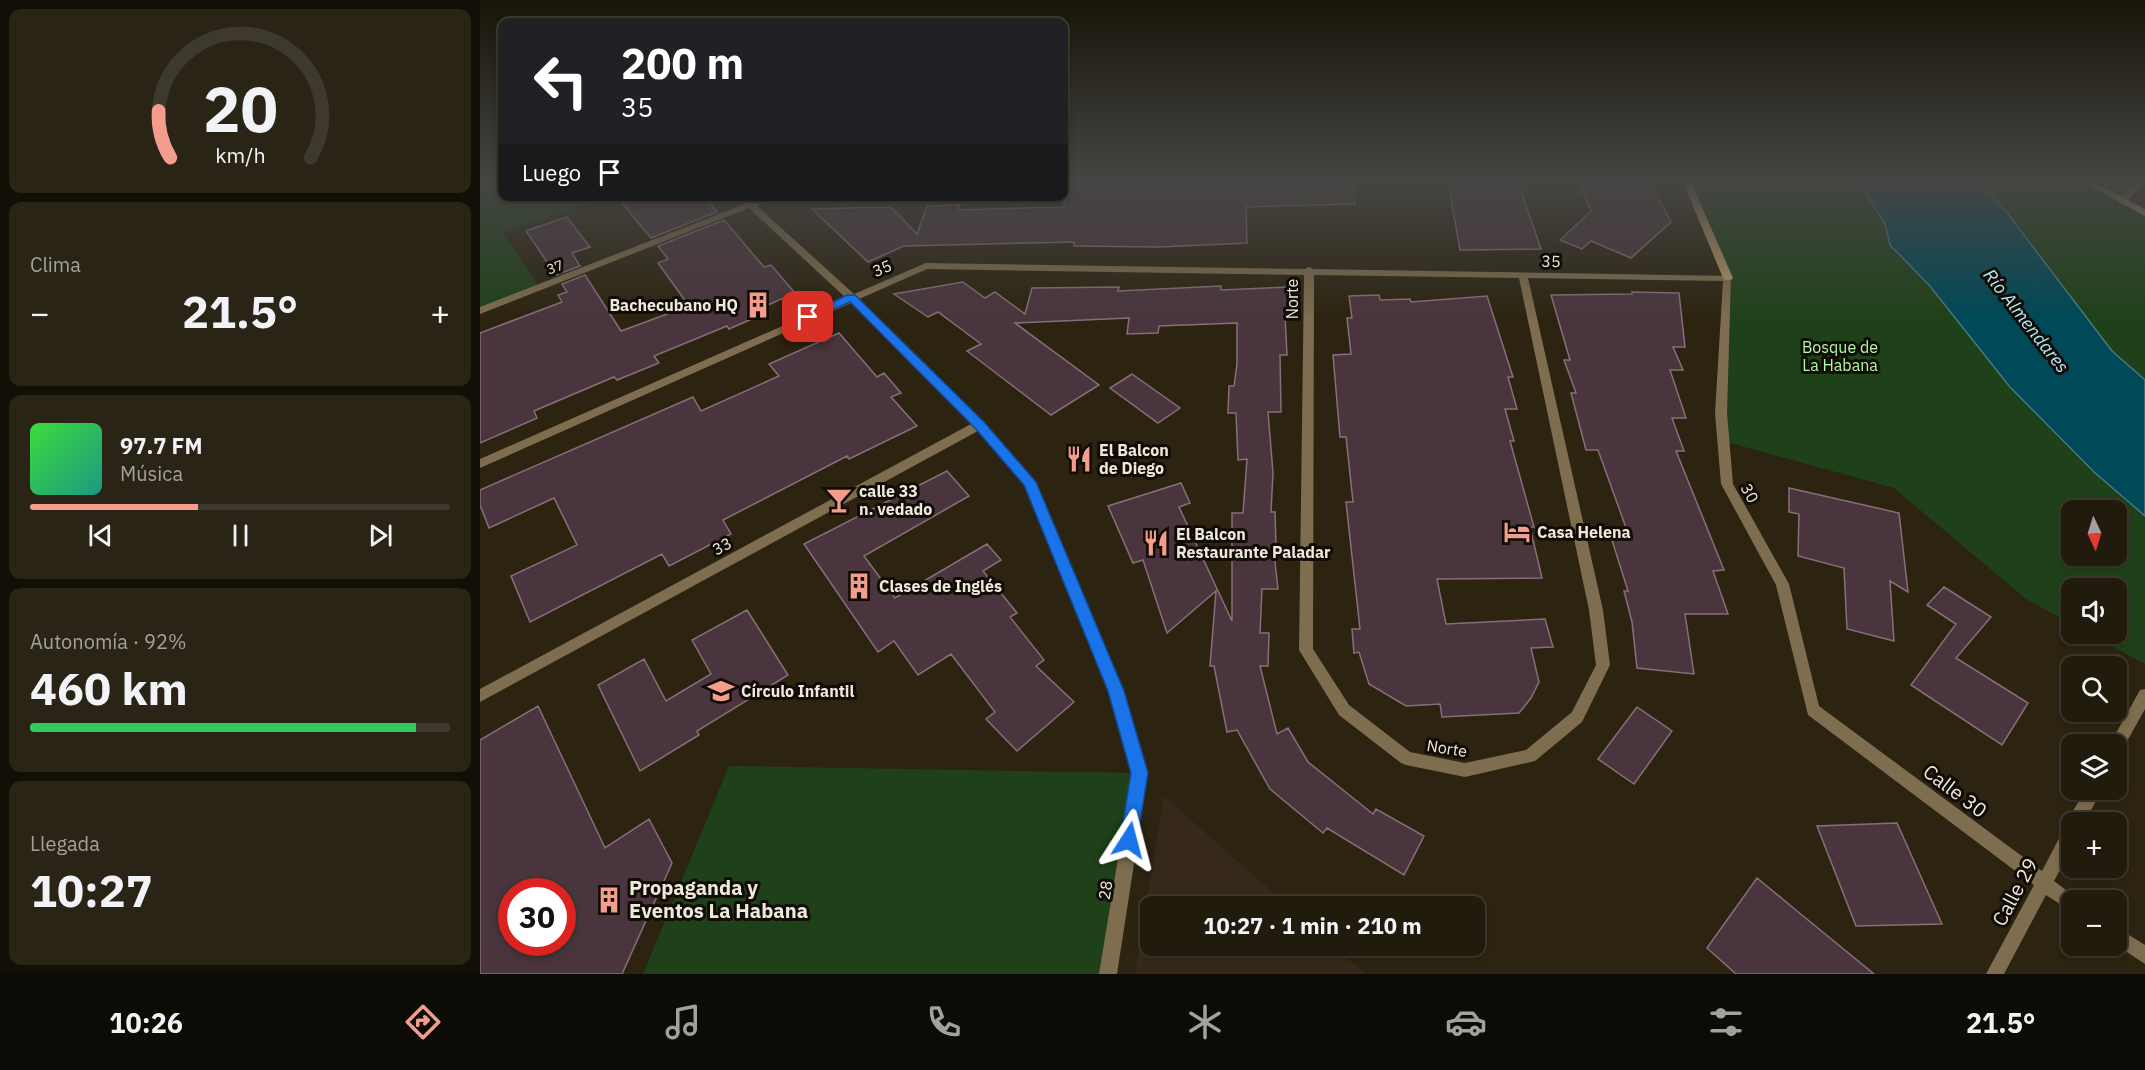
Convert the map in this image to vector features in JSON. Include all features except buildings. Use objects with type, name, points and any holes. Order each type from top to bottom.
[{"type":"street","name":"37","points":[[480,311],[682,227]]},
{"type":"street","name":"28","points":[[775,227],[851,297],[979,425],[1030,482],[1116,691],[1140,773],[1108,974]]},
{"type":"street","points":[[1706,227],[1728,278]]},
{"type":"street","name":"35","points":[[480,464],[851,297],[926,266],[1728,278]]},
{"type":"street","name":"Norte","points":[[1309,270],[1306,650],[1344,710],[1406,758],[1465,770],[1530,756],[1577,717],[1603,665],[1596,610],[1523,275]]},
{"type":"street","name":"30","points":[[1728,278],[1721,413],[1727,484],[1782,584],[1813,710]]},
{"type":"street","name":"33","points":[[480,696],[979,425]]},
{"type":"street","points":[[2123,734],[2145,694]]},
{"type":"street","name":"Calle 30","points":[[1813,710],[2061,896]]},
{"type":"street","name":"Calle 29","points":[[1995,974],[2061,851]]},
{"type":"street","points":[[2127,943],[2145,955]]},
{"type":"shaded area","points":[[1164,796],[1277,896],[1148,896]]},
{"type":"shaded area","points":[[1140,943],[1140,956],[1345,956],[1365,974],[1135,974]]},
{"type":"green space","points":[[480,227],[519,227],[503,233],[540,288],[480,311]]},
{"type":"green space","name":"Bosque de La Habana","points":[[1706,227],[1886,227],[1890,245],[1899,256],[1929,285],[2094,472],[2126,500],[2061,500],[2061,566],[2127,566],[2127,500],[2145,516],[2145,664],[2108,644],[2127,644],[2127,578],[2061,578],[2061,618],[2026,599],[1894,488],[1723,441],[1728,278]]},
{"type":"green space","points":[[2018,227],[2145,227],[2145,380],[2112,351]]},
{"type":"green space","points":[[729,766],[1140,773],[1107,974],[643,974]]},
{"type":"water","name":"Río Almendares","points":[[1886,227],[2018,227],[2112,351],[2145,380],[2145,516],[2094,472],[2010,387],[1929,285],[1890,245]]},
{"type":"place","name":"Bachecubano HQ","points":[[758,305]]},
{"type":"place","name":"El Balcon de Diego","points":[[1079,459]]},
{"type":"place","name":"calle 33 n. vedado","points":[[839,500]]},
{"type":"place","name":"Casa Helena","points":[[1517,532]]},
{"type":"place","name":"El Balcon Restaurante Paladar","points":[[1156,543]]},
{"type":"place","name":"Clases de Inglés","points":[[859,586]]},
{"type":"place","name":"Círculo Infantil","points":[[721,691]]},
{"type":"place","name":"Propaganda y Eventos La Habana","points":[[609,900]]},
{"type":"route","points":[[808,317],[851,297],[979,425],[1030,482],[1116,691],[1140,773],[1129,840]]}]
